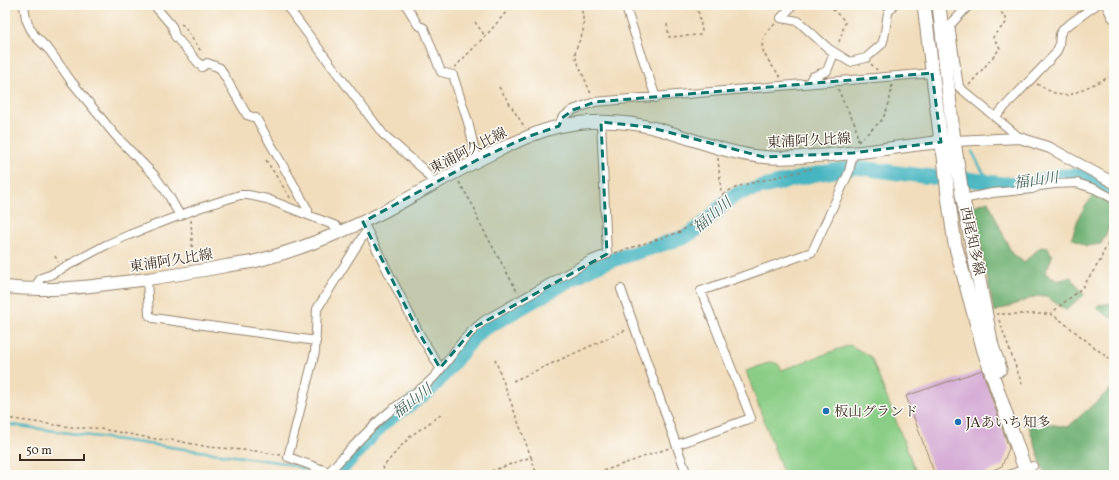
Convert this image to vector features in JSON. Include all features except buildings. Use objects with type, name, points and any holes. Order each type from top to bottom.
[{"type":"main road","name":"西尾知多線","points":[[924,5],[941,142],[950,156],[963,197],[991,314],[992,346],[1031,471]]},
{"type":"main road","name":"西尾知多線","points":[[938,5],[946,26],[954,141],[950,156],[948,196],[955,244],[984,351],[1031,471]]},
{"type":"main road","name":"東浦阿久比線","points":[[5,287],[33,289],[80,288],[193,272],[257,261],[303,247],[341,231],[365,227],[405,201],[477,160],[530,136],[559,126],[601,122],[648,126],[720,148],[743,154],[764,157],[791,158],[954,141]]},
{"type":"street","points":[[24,5],[26,19],[35,36],[50,51],[71,81],[114,135],[155,176],[169,196],[180,216]]},
{"type":"street","points":[[154,5],[172,26],[175,36],[202,67],[207,63],[220,68],[248,115],[256,118],[308,210],[308,215]]},
{"type":"street","points":[[286,5],[383,134],[423,169],[434,184]]},
{"type":"street","points":[[406,5],[418,25],[424,28],[441,72],[453,75],[468,122],[477,160]]},
{"type":"street","points":[[625,5],[656,98]]},
{"type":"street","points":[[781,18],[793,5]]},
{"type":"street","points":[[781,18],[798,21],[834,53],[850,62],[866,58],[882,44],[888,13],[894,5]]},
{"type":"street","points":[[969,5],[946,26],[960,87],[1020,138]]},
{"type":"street","points":[[995,117],[1056,53],[1059,46],[1060,34],[1064,28],[1096,5]]},
{"type":"street","points":[[1106,5],[1114,19]]},
{"type":"street","points":[[809,83],[812,77],[827,71],[834,53]]},
{"type":"street","points":[[559,126],[562,118],[573,110],[594,103],[932,73]]},
{"type":"street","points":[[365,227],[363,236],[317,309],[315,352],[288,457],[328,473],[375,424],[425,386],[475,327],[589,261],[607,254],[601,122]]},
{"type":"street","points":[[954,141],[1020,138],[1050,148],[1114,183]]},
{"type":"street","points":[[676,445],[751,418],[701,291],[812,252],[849,172],[856,152]]},
{"type":"street","points":[[963,197],[1032,189],[1039,186],[1055,184],[1077,183],[1114,199]]},
{"type":"street","points":[[33,289],[41,278],[50,275],[106,245],[189,212],[240,195],[267,199],[336,226],[341,231]]},
{"type":"street","points":[[365,227],[419,333],[440,368]]},
{"type":"street","points":[[147,279],[149,315],[154,318],[316,341]]},
{"type":"street","points":[[621,289],[687,475]]},
{"type":"street","points":[[1009,475],[1031,471]]},
{"type":"path","points":[[453,75],[457,64],[485,36],[512,5]]},
{"type":"path","points":[[580,5],[583,30],[575,50],[575,56],[594,103]]},
{"type":"path","points":[[596,5],[606,7],[617,5]]},
{"type":"path","points":[[666,24],[669,37],[700,35],[702,31],[699,14],[695,5]]},
{"type":"path","points":[[828,5],[844,20],[845,23],[834,53]]},
{"type":"path","points":[[964,91],[1000,48],[993,38],[994,35],[1006,23],[1006,18],[995,5]]},
{"type":"path","points":[[781,18],[769,29],[764,36],[762,44],[763,52],[767,59],[781,77],[782,86]]},
{"type":"path","points":[[475,22],[485,36]]},
{"type":"path","points":[[180,23],[184,26],[206,59],[207,63]]},
{"type":"path","points":[[856,152],[883,118],[888,107],[892,87],[888,77],[866,58]]},
{"type":"path","points":[[1031,79],[1049,90],[1062,96],[1067,96],[1114,75]]},
{"type":"path","points":[[837,81],[838,90],[857,128],[856,152]]},
{"type":"path","points":[[499,87],[530,136]]},
{"type":"path","points":[[720,148],[718,158],[720,191],[724,195]]},
{"type":"path","points":[[607,254],[680,232],[698,220],[728,191],[743,185],[811,169],[813,156]]},
{"type":"path","points":[[266,160],[296,207],[295,210]]},
{"type":"path","points":[[454,173],[475,209],[478,220],[521,300]]},
{"type":"path","points":[[189,212],[192,222],[193,272]]},
{"type":"path","points":[[1050,314],[1072,297],[1085,284],[1102,258],[1102,255],[1114,233]]},
{"type":"path","points":[[1022,384],[991,314],[1050,314],[1059,318],[1114,362]]},
{"type":"path","points":[[513,381],[634,326]]},
{"type":"path","points":[[495,359],[537,475]]},
{"type":"path","points":[[386,475],[383,467],[402,445],[412,435],[442,414]]},
{"type":"path","points":[[5,418],[72,427],[95,428],[209,447],[255,451],[288,457]]},
{"type":"path","points":[[592,475],[676,445]]},
{"type":"path","points":[[480,475],[530,457]]},
{"type":"highlighted area","points":[[932,73],[941,142],[853,153],[764,157],[648,127],[601,122],[607,254],[475,327],[440,368],[419,333],[363,222],[477,160],[527,137],[559,126],[562,118],[573,110],[595,102]]},
{"type":"green space","points":[[1096,191],[1114,202],[1114,222],[1111,224],[1101,244],[1086,246],[1072,238],[1079,216]]},
{"type":"green space","points":[[988,201],[1012,254],[1024,262],[1041,247],[1048,248],[1052,257],[1045,273],[1057,281],[1071,277],[1084,295],[1065,310],[1046,296],[1037,296],[994,312],[973,206]]},
{"type":"green space","points":[[1114,303],[1114,317],[1109,317],[1097,308],[1098,305]]},
{"type":"green space","name":"板山グランド","points":[[850,345],[871,357],[917,475],[784,475],[746,371],[771,362],[778,364],[782,370]]},
{"type":"green space","points":[[1114,386],[1114,475],[1045,475],[1027,421],[1068,427]]},
{"type":"waterway","points":[[956,31],[956,26],[976,5]]},
{"type":"waterway","points":[[972,151],[983,172],[996,183]]},
{"type":"waterway","name":"福山川","points":[[336,475],[387,420],[429,391],[474,337],[482,330],[593,267],[685,237],[703,224],[725,202],[739,193],[816,174],[856,167],[1002,184],[1029,184],[1058,176],[1079,176],[1114,193]]},
{"type":"waterway","points":[[5,424],[285,463],[324,475]]},
{"type":"place","name":"板山グランド","points":[[826,411]]},
{"type":"place","name":"JAあいち知多","points":[[958,422]]}]
